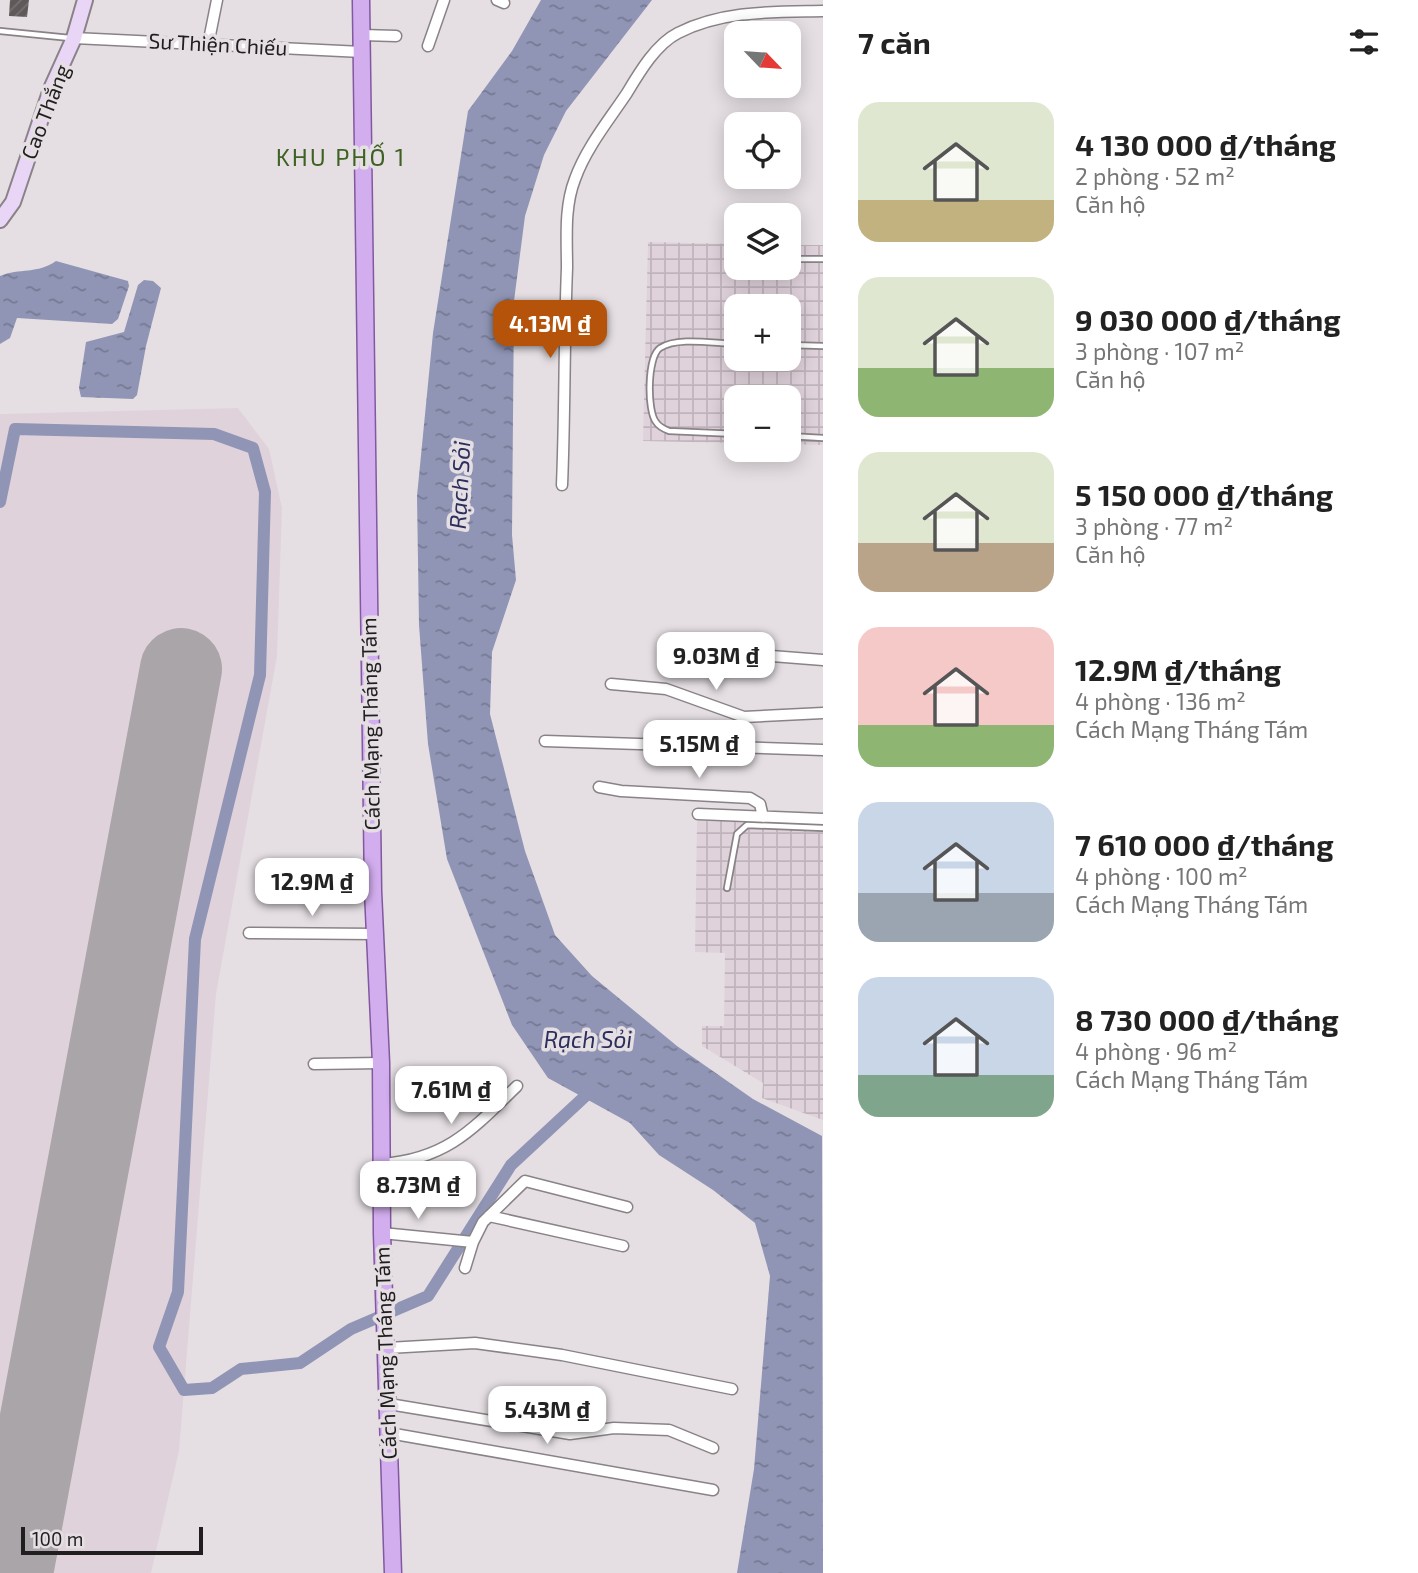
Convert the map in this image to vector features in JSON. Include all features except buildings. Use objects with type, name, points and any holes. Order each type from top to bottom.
[{"type":"main road","name":"Cách Mạng Tháng Tám","points":[[361,0],[375,934],[381,1063],[382,1233],[393,1573]]},
{"type":"street","name":"Cao Thắng","points":[[0,220],[13,202],[51,89],[74,38],[85,0]]},
{"type":"street","points":[[208,45],[217,0]]},
{"type":"street","points":[[428,46],[444,0]]},
{"type":"street","points":[[562,485],[568,206],[575,178],[591,147],[654,54],[675,34],[709,21],[745,13],[823,11]]},
{"type":"street","name":"Sư Thiện Chiếu","points":[[74,38],[208,45],[362,43],[396,36]]},
{"type":"street","points":[[720,652],[823,660]]},
{"type":"street","points":[[611,684],[666,688],[744,717],[823,713]]},
{"type":"street","points":[[545,741],[823,750]]},
{"type":"street","points":[[599,787],[621,791],[750,798],[760,804],[763,817]]},
{"type":"street","points":[[698,814],[823,819]]},
{"type":"street","points":[[249,933],[375,934]]},
{"type":"street","points":[[314,1064],[381,1063]]},
{"type":"street","points":[[382,1164],[428,1155],[465,1136],[517,1086]]},
{"type":"street","points":[[465,1268],[469,1241],[489,1216],[525,1181],[628,1207]]},
{"type":"street","points":[[489,1216],[623,1246]]},
{"type":"street","points":[[382,1233],[469,1241]]},
{"type":"street","points":[[387,1345],[483,1344],[562,1355],[732,1389]]},
{"type":"street","points":[[388,1404],[570,1434],[614,1428],[669,1430],[713,1448]]},
{"type":"street","points":[[389,1433],[713,1490]]},
{"type":"lane","points":[[0,31],[74,38]]},
{"type":"lane","points":[[801,259],[823,258]]},
{"type":"lane","points":[[724,344],[677,343],[663,346],[657,350],[652,362],[650,391],[654,421],[661,428],[669,431],[724,433]]},
{"type":"lane","points":[[801,345],[823,346]]},
{"type":"lane","points":[[801,437],[823,438]]},
{"type":"lane","points":[[727,888],[737,834],[741,828],[747,825],[823,828]]},
{"type":"shaded area","points":[[648,242],[724,244],[724,280],[801,280],[801,245],[823,245],[823,445],[801,444],[801,385],[724,385],[724,443],[643,441]]},
{"type":"shaded area","points":[[238,408],[269,449],[282,508],[277,656],[216,994],[179,1451],[151,1573],[0,1573],[0,414]]},
{"type":"shaded area","points":[[697,821],[823,822],[823,1120],[762,1098],[763,1083],[702,1046],[702,1026],[724,1026],[725,953],[695,952]]},
{"type":"water","name":"Rạch Sỏi","points":[[541,0],[652,0],[566,111],[544,155],[525,216],[514,301],[512,535],[516,580],[492,652],[490,714],[525,851],[555,935],[592,976],[677,1046],[753,1099],[822,1136],[823,1573],[737,1573],[754,1469],[770,1276],[755,1223],[713,1190],[659,1155],[630,1123],[548,1078],[512,1025],[447,859],[428,744],[419,625],[417,496],[433,333],[468,111],[512,51]]},
{"type":"water","points":[[56,261],[128,281],[129,286],[118,319],[112,324],[17,318],[10,338],[0,344],[0,276],[42,268]]},
{"type":"water","points":[[144,280],[153,281],[161,288],[137,395],[133,399],[81,397],[79,388],[86,342],[124,332],[138,285]]},
{"type":"waterway","points":[[0,502],[15,429],[214,434],[253,448],[265,492],[260,675],[195,939],[178,1292],[159,1347],[184,1390],[212,1388],[241,1369],[300,1363],[351,1329],[428,1296],[511,1165],[594,1088]]},
{"type":"runway","points":[[12,1573],[181,669]]},
{"type":"district","name":"KHU PHỐ 1","points":[[341,158]]}]
